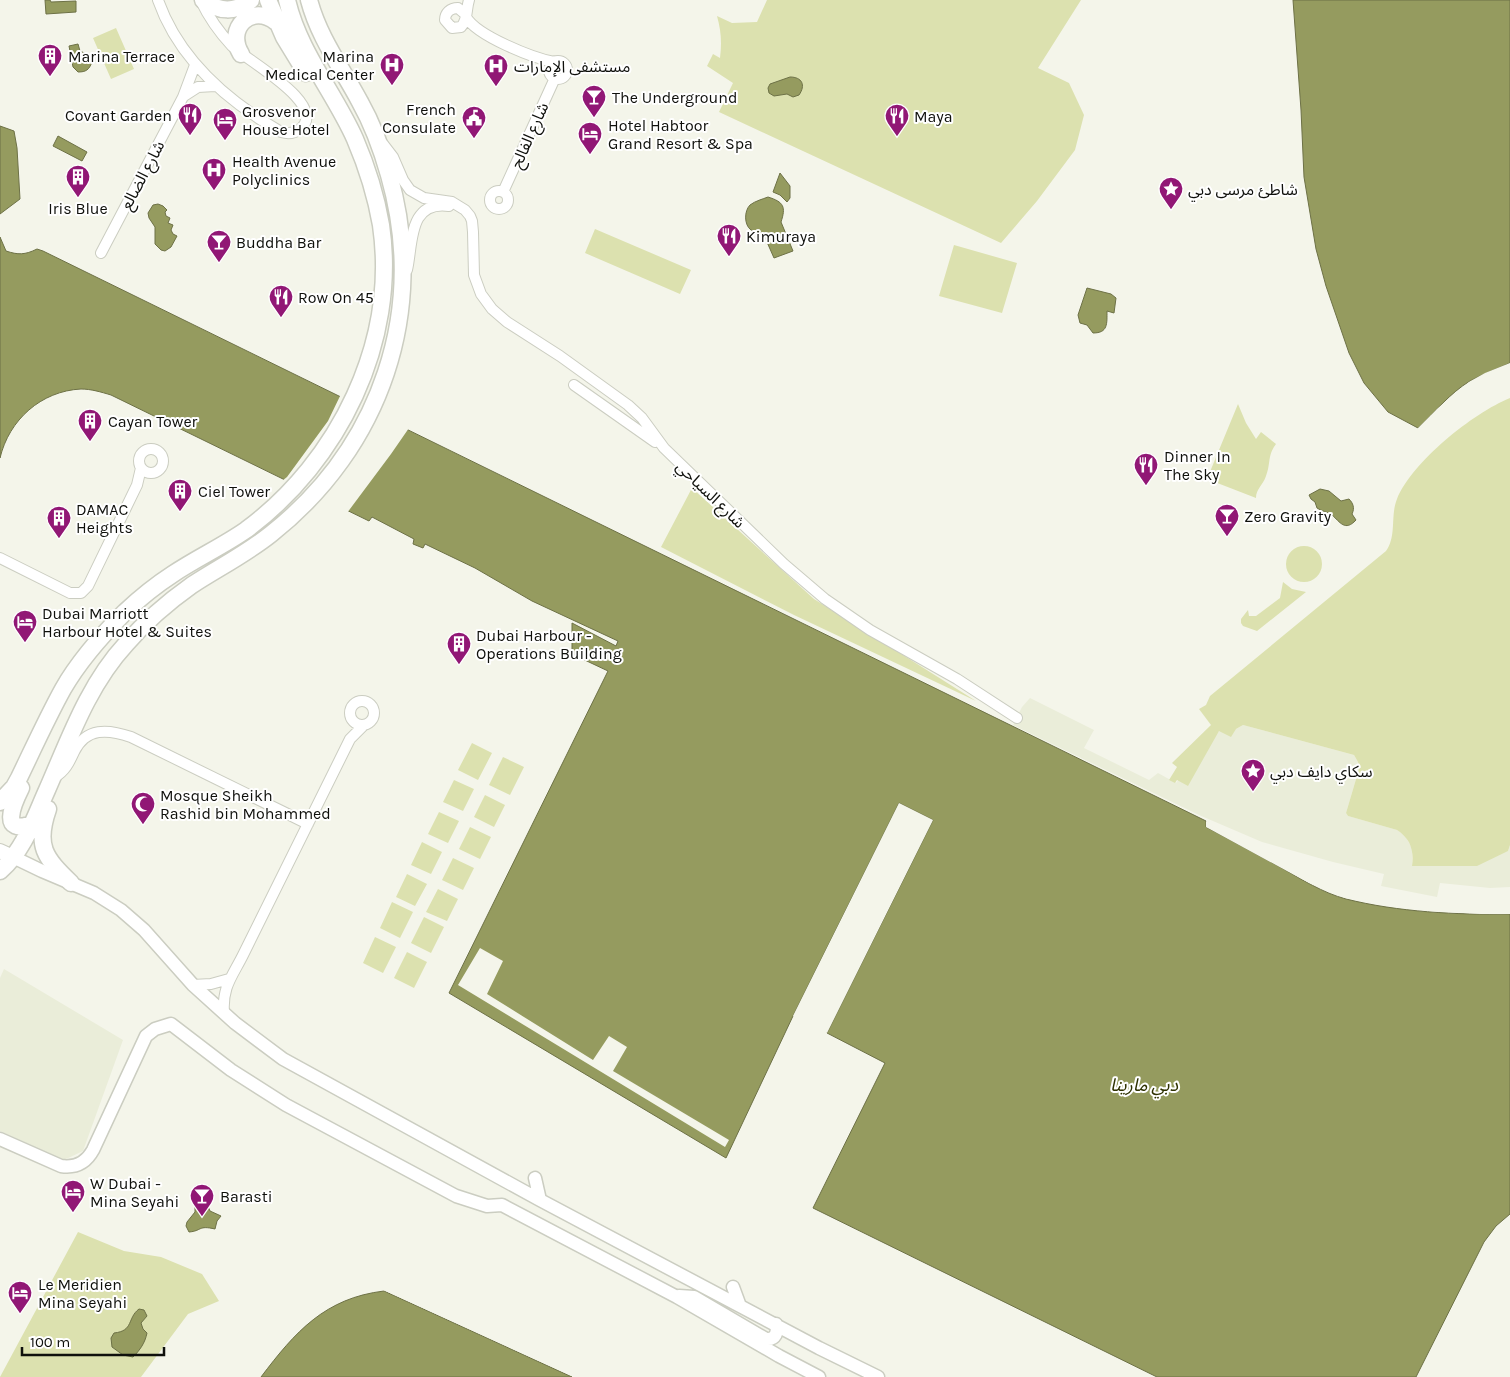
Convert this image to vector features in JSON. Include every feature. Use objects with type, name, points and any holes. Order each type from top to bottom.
[{"type":"main road","points":[[202,0],[209,5],[225,10],[241,7],[251,0]]},
{"type":"main road","points":[[268,0],[284,37],[325,105],[338,123],[355,138]]},
{"type":"main road","points":[[0,802],[14,787],[63,688],[82,661],[113,625],[158,584],[228,542],[262,517],[292,489],[318,458],[346,415],[360,383],[376,332],[384,280],[383,243],[378,207],[368,172],[355,138],[304,49],[295,28],[287,0]]},
{"type":"main road","points":[[0,871],[7,854],[24,841],[84,707],[102,675],[124,646],[136,632],[175,598],[253,548],[314,495],[339,464],[361,431],[385,377],[396,339],[403,280],[401,238],[396,203],[390,176],[376,136],[361,104],[325,43],[309,0]]},
{"type":"main road","points":[[241,54],[235,39],[238,28],[245,19],[261,15],[272,18],[276,22]]},
{"type":"main road","points":[[21,774],[23,784],[9,812],[8,818],[16,827],[32,824]]},
{"type":"main road","points":[[51,780],[50,800],[42,830],[42,844],[50,862],[71,883]]},
{"type":"street","points":[[158,0],[174,36],[195,65],[215,86],[281,132],[293,133],[303,126],[307,115],[306,109],[299,100],[280,81],[241,54],[220,32],[202,0]]},
{"type":"street","points":[[459,28],[464,23],[469,0]]},
{"type":"street","name":"شارع الفالح","points":[[476,29],[457,4],[448,11],[445,20],[452,28],[476,29],[532,57],[553,70],[503,192]]},
{"type":"street","name":"شارع الضالع","points":[[101,253],[183,97],[195,65]]},
{"type":"street","points":[[183,97],[198,87],[215,86]]},
{"type":"street","points":[[376,136],[393,157],[402,180],[410,190],[424,198],[452,202],[465,210],[472,221]]},
{"type":"street","points":[[403,280],[409,260],[412,232],[421,214],[432,208],[446,206],[458,209],[472,221]]},
{"type":"street","name":"شارع السياحي","points":[[472,221],[474,275],[477,285],[486,302],[507,322],[560,356],[628,405],[642,418],[664,448],[784,564],[825,599],[870,630],[945,672],[1017,718]]},
{"type":"street","points":[[574,385],[664,448]]},
{"type":"street","points":[[2,560],[70,593],[81,593],[88,586],[137,485],[141,468],[139,460],[143,453],[150,450],[158,452],[162,458],[162,465],[158,471],[151,473],[137,485]]},
{"type":"street","points":[[141,468],[151,473]]},
{"type":"street","points":[[224,1013],[224,996],[229,979],[243,955],[350,739],[364,725],[371,722],[374,715],[374,707],[367,701],[360,700],[353,704],[350,711],[350,739]]},
{"type":"street","points":[[351,718],[357,724],[364,725]]},
{"type":"street","points":[[51,780],[66,768],[77,747],[85,738],[102,731],[114,731],[131,736],[308,824]]},
{"type":"street","points":[[7,854],[108,901],[133,920],[193,986],[252,1037],[284,1059],[540,1200],[819,1348],[878,1377]]},
{"type":"street","points":[[193,986],[212,984],[229,979]]},
{"type":"street","points":[[0,1139],[61,1166],[72,1166],[82,1163],[92,1150],[146,1036],[155,1029],[171,1024],[231,1070],[286,1105],[456,1196],[487,1206],[502,1205],[676,1296],[819,1377]]},
{"type":"street","points":[[535,1178],[540,1200]]},
{"type":"street","points":[[733,1287],[740,1306]]},
{"type":"street","points":[[676,1296],[688,1295],[694,1297],[766,1339],[776,1336],[776,1324]]},
{"type":"shaded area","points":[[767,0],[1081,0],[1038,68],[1069,83],[1084,115],[1075,150],[1037,201],[1001,243],[719,112],[733,83],[707,66],[713,54],[720,58],[721,37],[717,16],[732,23],[757,22]]},
{"type":"shaded area","points":[[116,28],[134,69],[111,79],[93,38]]},
{"type":"shaded area","points":[[595,229],[691,270],[680,294],[585,253]]},
{"type":"shaded area","points":[[954,245],[1017,263],[1002,313],[939,296]]},
{"type":"shaded area","points":[[1510,398],[1510,845],[1508,851],[1477,866],[1412,866],[1412,855],[1406,837],[1397,830],[1348,816],[1346,813],[1359,769],[1354,755],[1243,725],[1236,729],[1231,737],[1219,731],[1188,786],[1177,780],[1175,783],[1169,780],[1177,767],[1172,763],[1211,725],[1199,709],[1206,705],[1210,696],[1386,551],[1391,539],[1397,499],[1416,470],[1445,440],[1479,415]]},
{"type":"shaded area","points":[[1238,404],[1246,423],[1256,439],[1261,432],[1276,444],[1271,452],[1266,476],[1257,492],[1256,498],[1207,479]]},
{"type":"shaded area","points":[[692,488],[814,599],[976,701],[794,615],[661,547]]},
{"type":"shaded area","points":[[1304,546],[1316,552],[1322,564],[1316,576],[1304,582],[1292,576],[1286,564],[1292,552]]},
{"type":"shaded area","points":[[1283,582],[1292,589],[1306,592],[1257,631],[1243,626],[1241,619],[1248,610],[1249,616],[1256,616],[1280,598]]},
{"type":"shaded area","name":"سكاي دايف دبي","points":[[1030,698],[1094,730],[1084,748],[1149,780],[1158,773],[1176,783],[1219,731],[1236,729],[1243,725],[1354,755],[1359,769],[1346,813],[1348,816],[1397,830],[1404,834],[1412,848],[1412,866],[1508,851],[1510,845],[1510,887],[1490,888],[1440,883],[1437,897],[1381,886],[1384,874],[1262,842],[1199,815],[1013,725],[1022,707]]},
{"type":"shaded area","points":[[472,743],[492,753],[478,780],[458,770]]},
{"type":"shaded area","points":[[503,757],[524,767],[510,795],[489,785]]},
{"type":"shaded area","points":[[454,780],[474,789],[463,811],[443,802]]},
{"type":"shaded area","points":[[485,795],[505,805],[494,827],[474,817]]},
{"type":"shaded area","points":[[439,812],[459,821],[448,843],[428,834]]},
{"type":"shaded area","points":[[470,827],[491,837],[480,859],[459,849]]},
{"type":"shaded area","points":[[422,842],[442,852],[431,874],[411,865]]},
{"type":"shaded area","points":[[453,858],[474,868],[463,890],[442,880]]},
{"type":"shaded area","points":[[407,874],[427,884],[415,906],[396,897]]},
{"type":"shaded area","points":[[438,889],[458,899],[447,921],[426,912]]},
{"type":"shaded area","points":[[392,902],[413,912],[400,938],[380,928]]},
{"type":"shaded area","points":[[424,917],[444,927],[431,953],[411,943]]},
{"type":"shaded area","points":[[375,937],[396,947],[383,973],[363,963]]},
{"type":"shaded area","points":[[407,952],[427,962],[414,988],[394,978]]},
{"type":"shaded area","points":[[4,969],[123,1040],[83,1151],[64,1160],[0,1131],[0,978]]},
{"type":"shaded area","points":[[78,1232],[124,1251],[161,1257],[202,1274],[219,1301],[188,1314],[141,1377],[0,1377]]},
{"type":"water","points":[[45,0],[50,0],[51,2],[76,1],[76,12],[46,14]]},
{"type":"water","points":[[1293,0],[1510,0],[1510,363],[1475,378],[1463,386],[1449,397],[1418,428],[1388,412],[1364,383],[1349,353],[1326,286],[1316,249],[1304,177]]},
{"type":"water","points":[[78,44],[80,51],[89,55],[92,62],[88,69],[83,72],[78,72],[73,67],[69,46]]},
{"type":"water","points":[[790,77],[797,78],[802,82],[799,95],[793,97],[787,94],[774,96],[769,93],[768,88],[770,84]]},
{"type":"water","points":[[0,126],[14,131],[20,199],[0,214]]},
{"type":"water","points":[[58,136],[87,152],[82,161],[53,146]]},
{"type":"water","points":[[780,173],[790,186],[790,198],[787,202],[780,195],[773,192]]},
{"type":"water","points":[[768,197],[777,201],[782,206],[781,222],[793,251],[774,258],[763,233],[751,230],[747,225],[746,218],[750,205]]},
{"type":"water","points":[[158,204],[167,210],[165,212],[166,216],[170,218],[168,223],[173,225],[171,230],[177,236],[171,247],[165,251],[155,244],[155,227],[148,213],[153,205]]},
{"type":"water","name":"دبي مارينا","points":[[0,237],[6,251],[22,254],[37,249],[43,251],[1206,821],[1206,827],[1321,889],[1346,899],[1407,910],[1469,914],[1510,914],[1510,1214],[1496,1226],[1484,1242],[1416,1377],[1157,1377],[813,1208],[885,1063],[827,1033],[933,820],[899,803],[793,1016],[726,1158],[449,993],[608,671],[572,654],[572,623],[616,646],[618,641],[532,601],[475,568],[425,544],[423,548],[413,544],[414,539],[372,517],[369,521],[111,395],[81,389],[53,395],[40,402],[19,420],[11,431],[4,444],[0,458]]},
{"type":"water","points":[[1087,288],[1111,294],[1116,298],[1114,313],[1107,311],[1106,327],[1098,333],[1093,333],[1087,325],[1080,323],[1078,315]]},
{"type":"water","points":[[1320,489],[1329,491],[1341,501],[1349,499],[1353,506],[1352,514],[1356,520],[1346,526],[1330,514],[1317,508],[1309,495]]},
{"type":"water","points":[[200,1196],[204,1197],[210,1211],[221,1216],[217,1221],[215,1229],[203,1228],[189,1232],[186,1226],[187,1222],[195,1212],[195,1199]]},
{"type":"water","points":[[384,1291],[572,1377],[261,1377],[299,1332],[328,1309],[363,1295]]},
{"type":"water","points":[[139,1309],[144,1310],[147,1316],[141,1323],[147,1333],[145,1340],[133,1357],[123,1355],[112,1347],[111,1338],[114,1333],[125,1330],[128,1327]]},
{"type":"pier","points":[[1510,363],[1510,366],[1486,375],[1470,384],[1440,409],[1420,430],[1416,430],[1438,408],[1469,382]]},
{"type":"pier","points":[[341,394],[409,428],[347,513],[282,481],[287,477],[328,421]]},
{"type":"pier","points":[[899,803],[933,820],[827,1033],[825,1031],[929,821],[900,807],[796,1017],[793,1016]]},
{"type":"pier","points":[[1206,821],[1209,825],[1310,881],[1346,896],[1428,909],[1481,912],[1510,911],[1510,914],[1428,911],[1345,898],[1309,883],[1206,827]]},
{"type":"pier","points":[[480,948],[503,961],[487,994],[593,1060],[609,1036],[627,1047],[613,1071],[729,1140],[725,1147],[458,985]]},
{"type":"pier","points":[[381,1289],[424,1306],[549,1363],[574,1377]]},
{"type":"place","name":"Marina Terrace","points":[[50,77]]},
{"type":"place","name":"Marina Medical Center","points":[[392,86]]},
{"type":"place","name":"مستشفى الإمارات","points":[[496,87]]},
{"type":"place","name":"The Underground","points":[[594,118]]},
{"type":"place","name":"Covant Garden","points":[[190,136]]},
{"type":"place","name":"Maya","points":[[897,137]]},
{"type":"place","name":"French Consulate","points":[[474,139]]},
{"type":"place","name":"Grosvenor House Hotel","points":[[225,141]]},
{"type":"place","name":"Hotel Habtoor Grand Resort & Spa","points":[[590,155]]},
{"type":"place","name":"Health Avenue Polyclinics","points":[[214,191]]},
{"type":"place","name":"Iris Blue","points":[[78,198]]},
{"type":"place","name":"شاطئ مرسى دبي","points":[[1171,210]]},
{"type":"place","name":"Kimuraya","points":[[729,257]]},
{"type":"place","name":"Buddha Bar","points":[[219,263]]},
{"type":"place","name":"Row On 45","points":[[281,318]]},
{"type":"place","name":"Cayan Tower","points":[[90,442]]},
{"type":"place","name":"Dinner In The Sky","points":[[1146,486]]},
{"type":"place","name":"Ciel Tower","points":[[180,512]]},
{"type":"place","name":"Zero Gravity","points":[[1227,537]]},
{"type":"place","name":"DAMAC Heights","points":[[59,539]]},
{"type":"place","name":"Dubai Marriott Harbour Hotel & Suites","points":[[25,643]]},
{"type":"place","name":"Dubai Harbour - Operations Building","points":[[459,665]]},
{"type":"place","name":"سكاي دايف دبي","points":[[1253,792]]},
{"type":"place","name":"Mosque Sheikh Rashid bin Mohammed","points":[[143,825]]},
{"type":"place","name":"W Dubai - Mina Seyahi","points":[[73,1213]]},
{"type":"place","name":"Barasti","points":[[202,1217]]},
{"type":"place","name":"Le Meridien Mina Seyahi","points":[[20,1314]]}]
